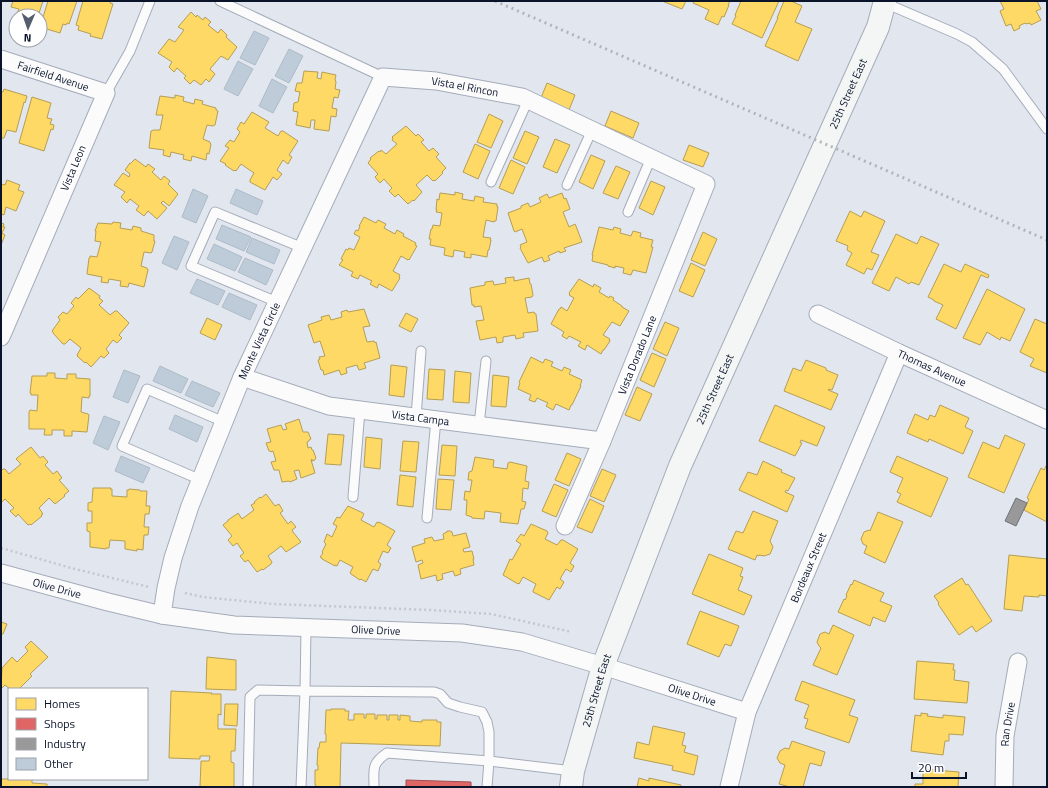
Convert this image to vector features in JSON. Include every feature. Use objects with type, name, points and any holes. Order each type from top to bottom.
[{"type":"main road","name":"25th Street East","points":[[572,779],[603,666],[680,466],[878,27],[884,2]]},
{"type":"street","name":"Fairfield Avenue","points":[[1,59],[106,93]]},
{"type":"street","name":"Vista el Rincon","points":[[383,77],[436,81],[522,97],[706,184]]},
{"type":"street","name":"Monte Vista Circle","points":[[162,615],[173,558],[190,506],[242,377],[383,77]]},
{"type":"street","name":"Vista Leon","points":[[1,336],[106,93]]},
{"type":"street","name":"Vista Dorado Lane","points":[[565,526],[602,441],[706,184]]},
{"type":"street","name":"Thomas Avenue","points":[[818,314],[899,353],[1047,420]]},
{"type":"street","name":"Bordeaux Street","points":[[729,787],[747,712],[899,353]]},
{"type":"street","name":"Vista Campa","points":[[242,377],[329,406],[602,441]]},
{"type":"street","name":"Olive Drive","points":[[1,573],[162,615],[234,625],[462,633],[522,642],[747,712]]},
{"type":"street","name":"Ran Drive","points":[[1004,787],[1005,736],[1018,662]]},
{"type":"lane","name":"Vista Leon","points":[[106,93],[130,50],[150,1]]},
{"type":"lane","name":"Vista el Rincon","points":[[220,1],[383,77]]},
{"type":"lane","points":[[884,2],[972,42],[1003,69],[1047,129]]},
{"type":"lane","points":[[491,182],[528,100]]},
{"type":"lane","points":[[567,185],[592,130]]},
{"type":"lane","points":[[628,212],[651,158]]},
{"type":"lane","points":[[277,302],[191,266],[215,212],[303,248]]},
{"type":"lane","points":[[416,417],[421,351]]},
{"type":"lane","points":[[479,425],[486,361]]},
{"type":"lane","points":[[201,480],[122,446],[147,389],[224,422]]},
{"type":"lane","points":[[352,497],[360,410]]},
{"type":"lane","points":[[427,518],[436,419]]},
{"type":"lane","points":[[301,787],[306,628]]},
{"type":"lane","points":[[248,787],[250,697],[258,690],[434,692],[440,694],[448,703],[460,708],[482,712],[487,722],[489,732],[487,787]]},
{"type":"lane","points":[[374,787],[374,768],[379,759],[387,753],[489,761],[572,779]]},
{"type":"path","points":[[1,548],[71,568],[150,587]]},
{"type":"path","points":[[185,593],[203,597],[273,604],[430,610],[491,614],[572,632]]},
{"type":"building: Homes","points":[[13,1],[43,1],[41,8],[11,7]]},
{"type":"building: Homes","points":[[48,1],[77,1],[69,24],[63,24],[60,33],[48,29],[48,8],[46,8]]},
{"type":"building: Homes","points":[[83,1],[111,1],[110,3],[113,4],[102,39],[90,36],[91,34],[78,30],[79,26],[76,25]]},
{"type":"building: Homes","points":[[662,1],[686,1],[682,9]]},
{"type":"building: Homes","points":[[694,1],[730,1],[724,17],[722,16],[718,25],[705,19],[709,10],[693,3]]},
{"type":"building: Homes","points":[[741,1],[779,1],[762,38],[732,24]]},
{"type":"building: Homes","points":[[784,1],[791,1],[802,6],[795,22],[812,29],[798,61],[765,46]]},
{"type":"building: Homes","points":[[1000,1],[1037,1],[1041,9],[1036,11],[1041,20],[1031,25],[1030,23],[1025,23],[1014,31],[1011,24],[1006,26],[1000,11],[1004,9]]},
{"type":"building: Homes","points":[[191,12],[196,17],[197,15],[203,20],[205,17],[211,22],[208,25],[218,33],[221,29],[227,35],[226,37],[237,47],[228,60],[221,56],[210,69],[215,74],[209,82],[206,79],[201,85],[194,80],[190,84],[184,78],[186,76],[177,68],[174,72],[169,67],[172,62],[158,53],[169,39],[175,42],[184,30],[178,27]]},
{"type":"building: Homes","points":[[304,71],[318,72],[317,78],[321,79],[322,72],[336,75],[335,89],[340,90],[338,98],[334,97],[332,108],[337,109],[336,117],[331,116],[329,131],[314,129],[315,120],[311,120],[310,128],[296,125],[298,112],[293,111],[294,103],[298,102],[300,92],[295,91],[297,83],[302,83]]},
{"type":"building: Homes","points":[[547,83],[575,95],[569,110],[541,98]]},
{"type":"building: Homes","points":[[4,89],[27,96],[16,132],[7,130],[4,138],[1,140],[1,92],[3,92]]},
{"type":"building: Homes","points":[[175,95],[184,97],[183,101],[194,104],[195,99],[203,101],[202,104],[216,108],[218,111],[215,125],[207,125],[203,139],[211,144],[206,160],[192,156],[191,161],[183,159],[184,155],[171,152],[170,157],[163,155],[164,150],[149,148],[151,131],[160,130],[163,115],[156,115],[160,96],[175,98]]},
{"type":"building: Homes","points":[[32,97],[51,103],[47,118],[52,119],[50,124],[54,125],[53,130],[51,129],[44,151],[19,143]]},
{"type":"building: Homes","points":[[611,111],[639,123],[633,138],[605,126]]},
{"type":"building: Homes","points":[[252,112],[269,122],[265,128],[278,136],[281,131],[283,131],[298,141],[289,155],[292,157],[288,164],[283,160],[277,170],[282,174],[277,180],[273,177],[265,190],[250,182],[254,173],[241,164],[236,171],[234,171],[220,161],[229,148],[225,146],[230,140],[234,142],[240,132],[237,129],[241,122],[244,124]]},
{"type":"building: Homes","points":[[489,114],[503,121],[491,148],[477,142]]},
{"type":"building: Homes","points":[[406,126],[416,136],[418,134],[424,140],[421,142],[429,151],[433,148],[439,154],[436,157],[446,168],[435,181],[427,175],[416,185],[422,192],[414,201],[413,200],[408,204],[398,194],[395,197],[389,191],[392,188],[384,179],[380,183],[375,177],[378,174],[368,163],[371,159],[370,158],[379,151],[380,152],[381,150],[386,154],[397,144],[392,140],[392,137]]},
{"type":"building: Homes","points":[[525,131],[539,137],[527,164],[513,158]]},
{"type":"building: Homes","points":[[555,139],[570,145],[557,173],[543,167]]},
{"type":"building: Homes","points":[[475,144],[490,151],[478,179],[463,172]]},
{"type":"building: Homes","points":[[689,145],[709,153],[703,167],[683,160]]},
{"type":"building: Homes","points":[[591,155],[605,161],[593,189],[579,182]]},
{"type":"building: Homes","points":[[135,159],[146,167],[148,164],[155,169],[152,172],[161,180],[164,176],[170,181],[168,184],[178,194],[169,206],[163,201],[161,203],[167,208],[157,219],[148,211],[144,216],[136,210],[139,206],[130,199],[127,203],[121,197],[125,192],[114,185],[123,173],[129,177],[130,174],[125,170]]},
{"type":"building: Homes","points":[[511,160],[525,167],[513,194],[499,188]]},
{"type":"building: Homes","points":[[616,166],[630,172],[618,199],[603,193]]},
{"type":"building: Homes","points":[[7,180],[20,185],[18,190],[24,192],[16,211],[6,207],[4,215],[1,214],[1,184],[5,185]]},
{"type":"building: Homes","points":[[651,181],[665,187],[653,215],[639,208]]},
{"type":"building: Homes","points":[[455,192],[463,194],[462,199],[474,201],[475,196],[484,198],[483,202],[497,204],[496,221],[486,220],[483,237],[491,238],[487,257],[471,254],[471,258],[464,257],[465,252],[454,250],[453,257],[444,255],[445,248],[430,245],[431,239],[429,239],[431,229],[433,225],[440,226],[442,213],[436,212],[437,199],[439,200],[440,193],[455,195]]},
{"type":"building: Homes","points":[[562,193],[564,199],[566,198],[570,209],[563,212],[569,227],[575,224],[582,242],[564,248],[566,251],[560,253],[559,251],[548,256],[550,260],[544,262],[542,257],[528,263],[520,248],[520,245],[527,242],[522,229],[515,232],[514,231],[508,213],[521,208],[521,206],[528,203],[530,207],[541,202],[539,198],[547,194],[549,198]]},
{"type":"building: Homes","points":[[850,211],[861,217],[864,211],[885,221],[871,252],[879,255],[872,270],[867,268],[864,274],[846,265],[852,253],[847,250],[848,246],[836,241]]},
{"type":"building: Homes","points":[[364,217],[376,223],[378,220],[386,224],[384,228],[395,234],[397,230],[404,234],[403,236],[416,243],[415,245],[417,246],[409,260],[401,256],[393,271],[400,275],[400,278],[392,291],[379,284],[377,288],[370,284],[372,281],[360,275],[358,279],[351,276],[353,272],[339,265],[343,260],[341,259],[346,249],[348,250],[349,248],[354,250],[360,237],[354,234],[356,230],[358,231]]},
{"type":"building: Homes","points":[[113,222],[121,223],[120,228],[132,230],[133,226],[141,228],[141,231],[154,235],[155,241],[152,252],[144,252],[141,266],[147,268],[148,270],[144,287],[129,283],[128,287],[120,286],[121,281],[109,279],[108,283],[101,282],[102,277],[87,274],[89,258],[90,256],[97,257],[101,242],[95,241],[95,231],[98,223],[112,224]]},
{"type":"building: Homes","points":[[1,223],[4,224],[3,227],[5,227],[2,233],[5,235],[1,245]]},
{"type":"building: Homes","points":[[599,227],[613,230],[614,227],[621,229],[620,233],[631,236],[633,231],[641,233],[640,237],[653,240],[651,247],[653,247],[646,273],[633,270],[631,275],[623,273],[624,268],[615,266],[615,268],[592,261],[592,255]]},
{"type":"building: Homes","points":[[703,232],[717,239],[705,266],[691,260]]},
{"type":"building: Homes","points":[[896,234],[917,244],[921,236],[939,244],[919,285],[911,282],[909,284],[896,277],[889,291],[872,283]]},
{"type":"building: Homes","points":[[691,263],[705,270],[693,297],[679,291]]},
{"type":"building: Homes","points":[[944,264],[961,272],[965,264],[989,275],[988,278],[981,275],[956,329],[936,319],[943,305],[928,297]]},
{"type":"building: Homes","points":[[514,277],[514,281],[529,278],[533,295],[532,297],[525,298],[528,313],[534,312],[536,314],[538,331],[523,333],[524,337],[516,339],[515,335],[503,337],[503,342],[497,343],[496,337],[480,340],[476,321],[484,320],[481,306],[474,307],[474,305],[472,305],[470,288],[485,285],[485,282],[493,281],[494,285],[506,283],[505,278]]},
{"type":"building: Homes","points":[[579,279],[593,287],[594,284],[601,288],[599,292],[609,298],[610,296],[614,298],[613,300],[629,311],[620,326],[612,322],[603,335],[610,339],[610,341],[601,354],[587,345],[585,350],[578,346],[581,342],[569,336],[567,339],[562,336],[564,332],[551,324],[561,307],[567,311],[574,298],[569,295],[569,293]]},
{"type":"building: Homes","points":[[89,288],[100,296],[99,298],[103,301],[99,305],[110,315],[117,311],[129,323],[119,335],[122,338],[117,343],[113,340],[106,349],[109,353],[104,358],[101,356],[91,367],[77,356],[81,348],[70,339],[63,344],[52,331],[60,320],[58,317],[63,312],[67,314],[74,306],[71,303],[76,297],[78,299]]},
{"type":"building: Homes","points":[[987,289],[1025,309],[1010,341],[1001,337],[1000,340],[987,332],[980,345],[963,338]]},
{"type":"building: Homes","points":[[364,309],[370,326],[363,327],[367,342],[376,342],[380,358],[364,363],[366,368],[359,370],[357,365],[346,368],[347,373],[341,375],[339,370],[324,375],[318,360],[320,359],[319,357],[325,356],[320,341],[314,343],[308,325],[322,320],[321,317],[329,315],[331,320],[342,317],[341,312],[347,310],[348,312]]},
{"type":"building: Homes","points":[[406,313],[418,319],[411,332],[399,326]]},
{"type":"building: Homes","points":[[207,318],[222,325],[215,340],[200,333]]},
{"type":"building: Homes","points":[[1035,319],[1047,324],[1047,373],[1030,366],[1034,359],[1020,352]]},
{"type":"building: Homes","points":[[665,322],[679,328],[667,356],[653,349]]},
{"type":"building: Homes","points":[[652,353],[666,359],[654,387],[640,380]]},
{"type":"building: Homes","points":[[531,357],[543,363],[545,359],[553,362],[551,366],[562,371],[564,367],[571,370],[569,374],[582,380],[581,386],[569,410],[556,404],[553,410],[546,406],[548,403],[537,398],[535,402],[529,400],[531,395],[518,389],[519,382]]},
{"type":"building: Homes","points":[[806,360],[826,368],[826,370],[838,375],[832,390],[828,390],[838,394],[831,410],[784,391],[793,368],[801,371]]},
{"type":"building: Homes","points":[[391,365],[407,367],[404,397],[389,395]]},
{"type":"building: Homes","points":[[429,369],[445,370],[443,400],[427,399]]},
{"type":"building: Homes","points":[[455,371],[471,373],[469,403],[453,402]]},
{"type":"building: Homes","points":[[47,373],[55,373],[55,378],[67,379],[67,374],[76,374],[76,378],[90,379],[90,396],[89,398],[82,397],[81,412],[89,415],[87,432],[72,431],[72,436],[64,436],[64,430],[52,430],[52,435],[44,435],[45,429],[29,429],[29,412],[30,410],[37,411],[38,395],[31,395],[30,393],[32,376],[47,376]]},
{"type":"building: Homes","points":[[493,375],[509,377],[506,407],[491,406]]},
{"type":"building: Homes","points":[[637,387],[652,394],[640,421],[625,415]]},
{"type":"building: Homes","points":[[775,405],[825,427],[817,446],[801,440],[800,442],[802,443],[795,456],[759,441]]},
{"type":"building: Homes","points":[[940,405],[969,418],[965,427],[973,431],[963,454],[929,439],[928,442],[907,433],[915,414],[928,420],[930,415],[935,417]]},
{"type":"building: Homes","points":[[299,419],[303,432],[308,432],[311,439],[307,442],[308,448],[311,447],[316,458],[315,460],[311,460],[315,473],[301,478],[299,470],[294,471],[297,479],[290,482],[282,482],[279,470],[274,470],[271,462],[276,461],[273,451],[269,451],[266,443],[271,442],[267,429],[281,425],[283,430],[287,429],[285,424]]},
{"type":"building: Homes","points":[[328,434],[344,435],[341,465],[325,464]]},
{"type":"building: Homes","points":[[1005,435],[1025,444],[1004,493],[968,477],[983,442],[999,449]]},
{"type":"building: Homes","points":[[366,437],[382,439],[380,469],[364,467]]},
{"type":"building: Homes","points":[[403,441],[419,442],[416,472],[400,471]]},
{"type":"building: Homes","points":[[442,445],[457,446],[455,476],[439,475]]},
{"type":"building: Homes","points":[[31,447],[40,458],[43,456],[48,462],[45,465],[53,474],[57,471],[62,478],[59,480],[69,491],[55,504],[49,498],[39,508],[43,514],[41,515],[42,516],[31,525],[28,525],[18,514],[16,517],[10,511],[14,508],[5,499],[2,502],[1,501],[1,471],[5,469],[9,474],[21,464],[16,459]]},
{"type":"building: Homes","points":[[567,453],[581,459],[569,486],[555,480]]},
{"type":"building: Homes","points":[[897,456],[948,478],[931,517],[897,502],[901,494],[897,492],[903,478],[890,472]]},
{"type":"building: Homes","points":[[475,457],[494,460],[493,467],[507,469],[508,463],[510,462],[527,466],[525,481],[529,482],[528,489],[523,488],[522,501],[526,502],[524,509],[521,509],[518,524],[500,522],[501,513],[485,511],[484,519],[472,518],[466,515],[467,500],[464,500],[465,491],[470,492],[472,480],[468,480],[469,472],[472,471]]},
{"type":"building: Homes","points":[[763,461],[782,470],[781,472],[795,478],[788,491],[786,490],[785,492],[794,496],[787,512],[739,490],[748,472],[757,475]]},
{"type":"building: Homes","points":[[1047,464],[1047,522],[1024,510],[1029,499],[1027,498],[1041,468],[1044,470]]},
{"type":"building: Homes","points":[[602,469],[616,475],[604,502],[590,496]]},
{"type":"building: Homes","points":[[400,475],[416,477],[413,507],[397,505]]},
{"type":"building: Homes","points":[[438,479],[454,480],[451,510],[436,509]]},
{"type":"building: Homes","points":[[554,484],[568,490],[556,517],[542,511]]},
{"type":"building: Homes","points":[[93,488],[111,488],[112,496],[127,497],[127,490],[129,489],[147,491],[146,506],[150,506],[149,514],[145,514],[144,527],[149,527],[148,535],[144,535],[143,550],[137,549],[137,551],[125,549],[125,541],[110,540],[109,548],[90,547],[90,532],[87,531],[87,523],[92,523],[92,511],[88,511],[88,503],[92,502]]},
{"type":"building: Homes","points":[[266,494],[275,506],[279,504],[283,511],[280,513],[288,524],[291,521],[296,527],[292,530],[301,542],[286,552],[281,546],[268,556],[272,562],[271,564],[263,570],[262,569],[257,572],[248,560],[245,562],[240,556],[244,553],[237,543],[233,546],[228,540],[232,536],[223,525],[238,513],[242,519],[254,510],[251,505]]},
{"type":"building: Homes","points":[[590,499],[604,506],[592,533],[577,527]]},
{"type":"building: Homes","points":[[348,506],[363,513],[364,514],[361,520],[374,527],[377,522],[379,522],[395,531],[387,545],[391,548],[388,553],[383,551],[378,562],[381,564],[378,571],[373,569],[366,582],[350,573],[353,567],[340,560],[337,566],[335,566],[320,557],[326,544],[324,542],[327,534],[332,537],[337,526],[333,524],[337,517],[340,518]]},
{"type":"building: Homes","points":[[753,511],[778,521],[770,541],[773,547],[770,554],[764,556],[757,555],[755,560],[728,549],[736,531],[743,533]]},
{"type":"building: Homes","points":[[878,512],[903,522],[885,563],[864,553],[867,546],[863,544],[861,539],[864,532],[870,531]]},
{"type":"building: Homes","points":[[531,524],[547,531],[548,533],[545,539],[557,545],[561,540],[563,540],[578,549],[570,563],[574,566],[571,572],[566,569],[560,579],[564,582],[560,589],[557,587],[549,600],[533,592],[536,584],[523,577],[518,584],[503,575],[510,559],[512,560],[521,544],[516,541],[521,534],[524,536]]},
{"type":"building: Homes","points":[[447,531],[452,532],[453,536],[466,533],[470,547],[463,549],[464,552],[472,551],[474,565],[460,569],[461,574],[455,576],[453,571],[442,574],[443,579],[437,581],[436,575],[421,579],[418,565],[423,563],[422,560],[416,562],[412,547],[425,543],[424,539],[432,537],[434,541],[444,539],[443,534]]},
{"type":"building: Homes","points":[[709,554],[743,568],[740,576],[743,577],[738,590],[752,596],[744,615],[692,594]]},
{"type":"building: Homes","points":[[1009,555],[1047,559],[1047,596],[1024,596],[1022,611],[1004,609]]},
{"type":"building: Homes","points":[[962,578],[966,585],[968,584],[992,621],[976,632],[972,626],[959,635],[934,596]]},
{"type":"building: Homes","points":[[854,580],[884,593],[880,601],[892,606],[885,622],[873,617],[870,626],[838,612]]},
{"type":"building: Homes","points":[[700,611],[739,626],[731,646],[725,644],[719,657],[687,644]]},
{"type":"building: Homes","points":[[1,622],[7,624],[3,634],[1,634]]},
{"type":"building: Homes","points":[[833,625],[854,635],[837,675],[813,665],[821,648],[817,642],[820,634],[825,632],[829,634]]},
{"type":"building: Homes","points":[[31,641],[48,657],[30,674],[32,676],[20,688],[9,688],[5,685],[1,689],[2,668],[12,657],[17,662],[28,651],[25,647]]},
{"type":"building: Homes","points":[[207,657],[236,660],[236,690],[206,689]]},
{"type":"building: Homes","points":[[917,661],[954,664],[954,680],[969,682],[967,703],[914,699]]},
{"type":"building: Homes","points":[[802,681],[855,700],[849,715],[858,718],[849,743],[805,728],[808,719],[804,718],[809,705],[795,700]]},
{"type":"building: Homes","points":[[171,691],[221,694],[221,715],[218,714],[218,729],[236,729],[235,751],[231,751],[231,762],[234,763],[234,787],[200,787],[201,761],[209,761],[210,756],[200,756],[200,759],[169,758]]},
{"type":"building: Homes","points":[[225,704],[238,704],[237,726],[224,725]]},
{"type":"building: Homes","points":[[345,709],[345,711],[349,711],[348,720],[354,720],[354,714],[364,714],[364,718],[366,718],[366,714],[375,714],[375,719],[377,719],[377,715],[387,715],[387,720],[389,720],[389,715],[398,715],[398,720],[400,720],[400,715],[410,716],[410,721],[422,722],[422,720],[437,720],[437,722],[441,722],[440,746],[341,743],[340,787],[316,787],[315,770],[318,770],[318,748],[320,742],[326,742],[326,710]]},
{"type":"building: Homes","points":[[921,713],[928,714],[927,716],[943,718],[943,715],[965,717],[963,735],[949,734],[949,741],[945,741],[943,755],[911,751],[915,715],[921,716]]},
{"type":"building: Homes","points":[[653,726],[685,733],[682,745],[686,746],[684,752],[698,756],[694,775],[672,770],[673,766],[634,758],[637,742],[649,745]]},
{"type":"building: Homes","points":[[792,741],[825,752],[821,766],[810,763],[803,787],[790,787],[779,784],[785,765],[780,763],[777,758],[780,751],[785,748],[789,749]]},
{"type":"building: Homes","points":[[923,769],[959,772],[958,787],[915,787],[915,784],[923,784]]},
{"type":"building: Homes","points":[[639,778],[649,781],[649,778],[681,785],[681,787],[637,787]]},
{"type":"building: Homes","points":[[1,779],[32,780],[32,783],[47,784],[47,787],[1,787]]},
{"type":"building: Shops","points":[[406,780],[471,782],[471,786],[473,787],[406,787]]},
{"type":"building: Industry","points":[[1016,498],[1027,503],[1016,526],[1005,521]]},
{"type":"building: Other","points":[[254,31],[269,38],[255,65],[240,58]]},
{"type":"building: Other","points":[[289,49],[303,56],[289,83],[275,76]]},
{"type":"building: Other","points":[[238,61],[253,69],[238,96],[224,89]]},
{"type":"building: Other","points":[[272,79],[287,87],[273,113],[259,106]]},
{"type":"building: Other","points":[[193,189],[208,196],[196,223],[182,217]]},
{"type":"building: Other","points":[[236,189],[263,201],[257,215],[230,203]]},
{"type":"building: Other","points":[[222,225],[251,237],[244,251],[216,239]]},
{"type":"building: Other","points":[[174,236],[189,242],[177,270],[162,263]]},
{"type":"building: Other","points":[[252,238],[280,250],[274,264],[246,252]]},
{"type":"building: Other","points":[[214,244],[242,257],[235,271],[207,259]]},
{"type":"building: Other","points":[[245,258],[273,270],[266,285],[238,272]]},
{"type":"building: Other","points":[[197,279],[225,291],[218,305],[190,293]]},
{"type":"building: Other","points":[[229,293],[257,305],[250,320],[222,307]]},
{"type":"building: Other","points":[[160,366],[188,379],[181,393],[153,381]]},
{"type":"building: Other","points":[[124,370],[140,376],[128,403],[113,397]]},
{"type":"building: Other","points":[[192,381],[220,393],[213,407],[185,395]]},
{"type":"building: Other","points":[[175,415],[203,427],[197,442],[169,429]]},
{"type":"building: Other","points":[[104,416],[120,422],[108,450],[93,443]]},
{"type":"building: Other","points":[[121,456],[150,468],[143,483],[115,471]]},
{"type":"railway","points":[[495,1],[1047,240]]}]
